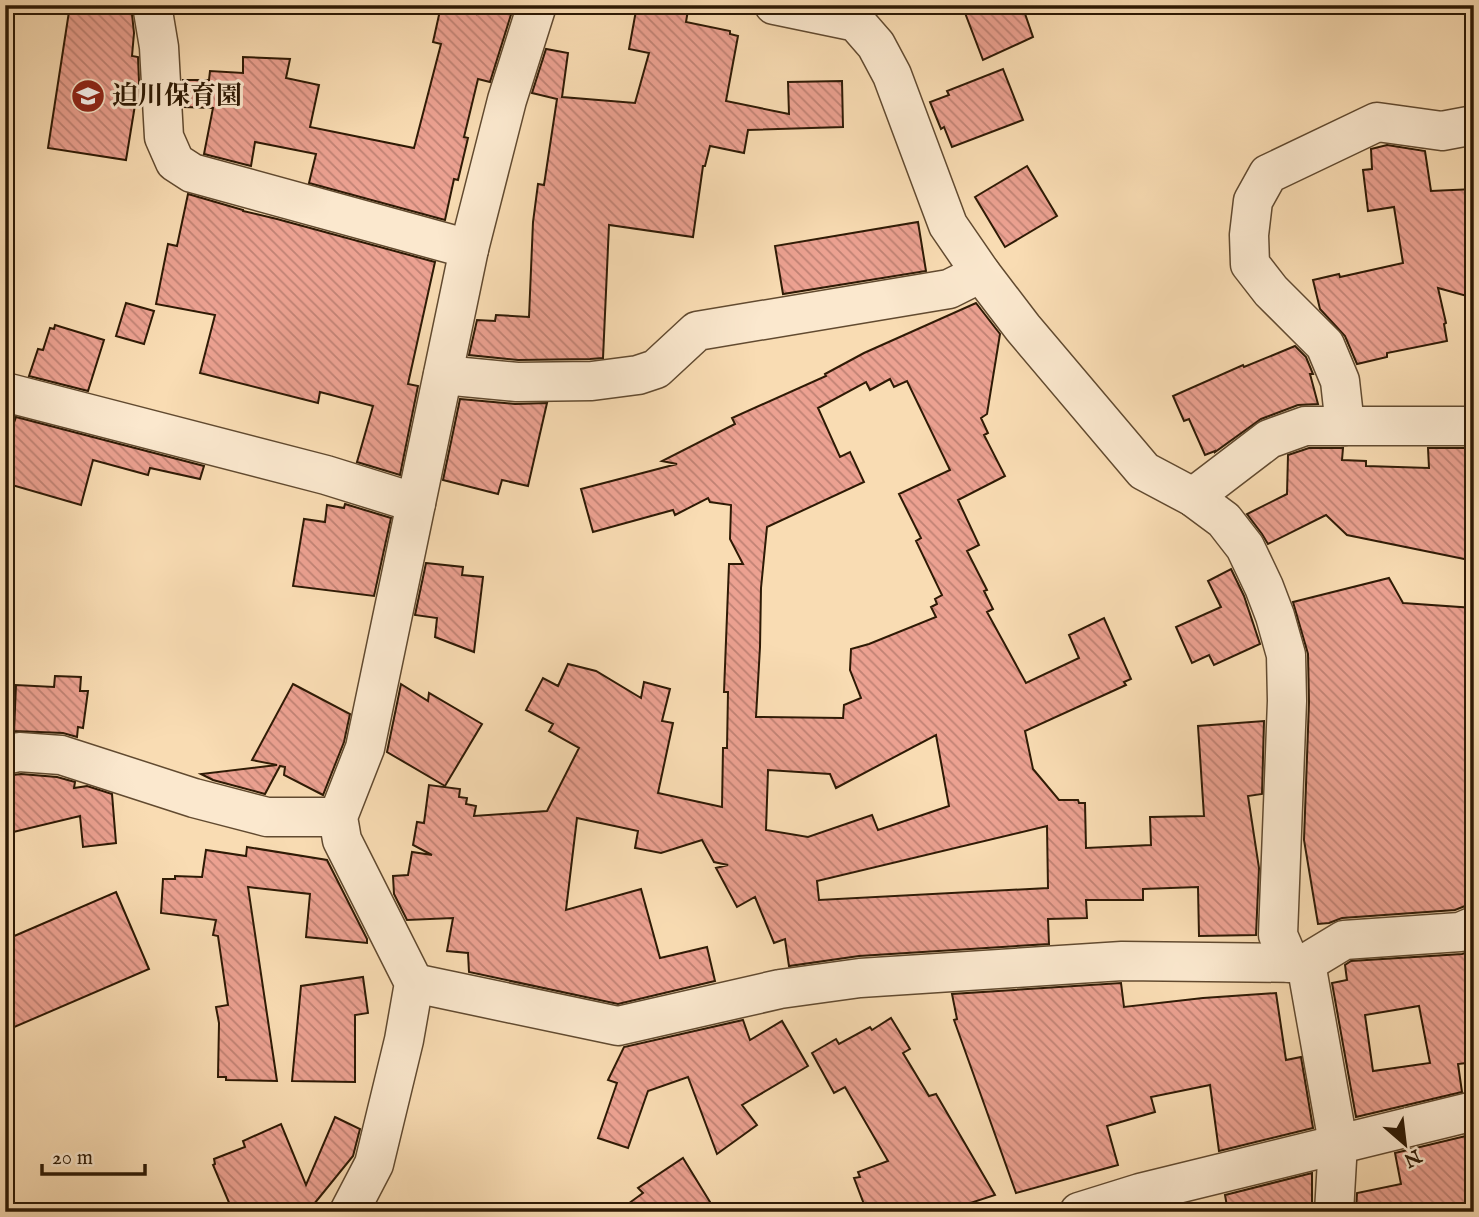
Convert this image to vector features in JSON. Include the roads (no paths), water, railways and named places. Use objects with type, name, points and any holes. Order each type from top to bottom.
[{"type":"street","points":[[152,5],[159,47],[164,136],[175,162],[192,173],[469,249]]},
{"type":"street","points":[[349,1212],[374,1164],[404,1040],[414,983],[342,840],[338,817],[365,748],[469,249],[507,100],[537,5]]},
{"type":"street","points":[[774,5],[854,14],[892,75],[948,225],[981,273],[1023,328],[1144,471],[1193,497],[1224,520],[1245,547],[1264,587],[1286,655],[1287,701],[1278,935],[1298,963],[1338,1143],[1334,1212]]},
{"type":"street","points":[[1345,426],[1340,381],[1325,345],[1270,291],[1250,264],[1249,235],[1253,201],[1268,174],[1377,121],[1441,131],[1474,125]]},
{"type":"street","points":[[443,374],[517,382],[592,381],[638,375],[656,369],[697,331],[949,289],[981,273]]},
{"type":"street","points":[[5,391],[326,475],[416,503]]},
{"type":"street","points":[[1193,497],[1269,439],[1305,426],[1474,426]]},
{"type":"street","points":[[5,755],[19,752],[61,755],[194,798],[267,817],[338,817]]},
{"type":"street","points":[[414,983],[618,1026],[780,989],[860,978],[1122,961],[1298,963],[1344,940],[1460,932],[1474,926]]},
{"type":"street","points":[[1079,1212],[1140,1193],[1474,1111]]},
{"type":"place","name":"迫川保育園","points":[[88,96]]}]
